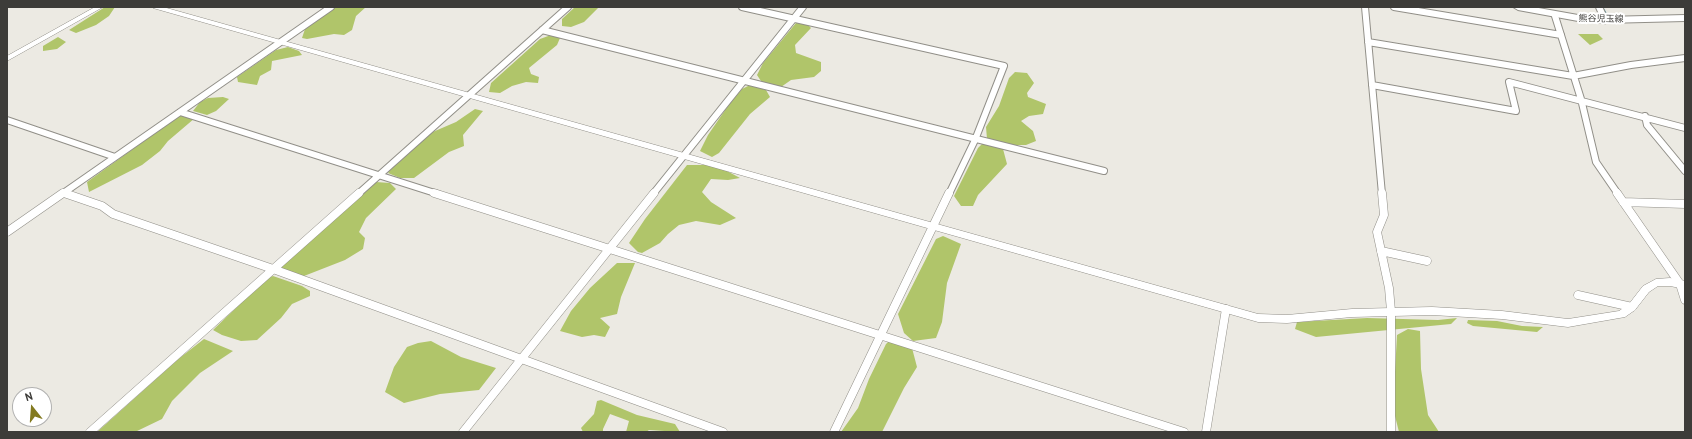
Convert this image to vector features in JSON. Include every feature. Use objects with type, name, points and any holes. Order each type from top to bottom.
[{"type":"main road","name":"熊谷児玉線","points":[[1518,7],[1555,16],[1605,20],[1685,18]]},
{"type":"street","points":[[7,59],[100,7]]},
{"type":"street","points":[[155,7],[1268,320],[1391,312],[1456,312],[1568,323],[1621,314],[1632,307],[1642,292],[1656,283],[1666,282],[1682,285]]},
{"type":"street","points":[[7,232],[331,7]]},
{"type":"street","points":[[90,432],[568,7]]},
{"type":"street","points":[[742,7],[1004,66],[975,140],[834,432]]},
{"type":"street","points":[[463,432],[803,7]]},
{"type":"street","points":[[1365,7],[1384,215],[1378,232],[1389,288],[1391,312],[1391,432]]},
{"type":"street","points":[[1394,7],[1561,35]]},
{"type":"street","points":[[1599,7],[1605,20]]},
{"type":"street","points":[[1555,16],[1581,99],[1596,162],[1682,285],[1685,300]]},
{"type":"street","points":[[542,30],[975,140],[1104,171]]},
{"type":"street","points":[[1368,42],[1573,76],[1631,65],[1685,58]]},
{"type":"street","points":[[1372,85],[1516,111],[1509,82],[1581,99],[1685,128]]},
{"type":"street","points":[[180,112],[1184,432]]},
{"type":"street","points":[[1645,116],[1648,125],[1685,171]]},
{"type":"street","points":[[7,120],[115,157]]},
{"type":"street","points":[[64,193],[102,206],[113,214],[274,269],[723,432]]},
{"type":"street","points":[[1623,202],[1685,204]]},
{"type":"street","points":[[1381,251],[1427,261]]},
{"type":"street","points":[[1578,295],[1632,307]]},
{"type":"street","points":[[1206,432],[1226,309]]},
{"type":"green space","points":[[105,7],[115,7],[109,16],[96,25],[76,33],[69,30]]},
{"type":"green space","points":[[336,7],[366,7],[356,16],[352,30],[344,35],[334,34],[307,39],[302,38],[305,29]]},
{"type":"green space","points":[[575,7],[599,7],[584,22],[571,27],[562,26],[562,19]]},
{"type":"green space","points":[[796,23],[807,24],[811,28],[795,45],[796,53],[821,62],[821,71],[814,77],[791,80],[781,87],[763,84],[757,75],[763,63]]},
{"type":"green space","points":[[1578,34],[1598,34],[1603,39],[1590,45]]},
{"type":"green space","points":[[551,35],[560,38],[557,45],[529,68],[531,74],[539,77],[538,83],[526,82],[512,86],[500,93],[489,92],[491,83],[540,39]]},
{"type":"green space","points":[[58,37],[66,42],[57,49],[43,51],[43,46]]},
{"type":"green space","points":[[288,47],[299,51],[302,55],[272,61],[271,70],[260,76],[257,85],[238,82],[237,77],[276,50]]},
{"type":"green space","points":[[1015,72],[1027,73],[1034,83],[1027,93],[1028,97],[1046,104],[1043,114],[1029,116],[1021,121],[1033,131],[1036,141],[1026,145],[1007,145],[987,139],[986,127],[999,106],[1009,78]]},
{"type":"green space","points":[[750,85],[766,90],[770,97],[750,114],[719,153],[712,157],[700,151],[708,135],[730,103],[742,89]]},
{"type":"green space","points":[[223,97],[229,99],[216,111],[207,115],[193,111],[200,102],[208,98]]},
{"type":"green space","points":[[475,109],[483,111],[463,135],[464,146],[449,152],[414,178],[400,178],[388,173],[395,163],[428,134],[456,122]]},
{"type":"green space","points":[[180,115],[195,118],[168,141],[160,151],[142,165],[89,192],[87,182]]},
{"type":"green space","points":[[989,143],[1003,149],[1007,164],[978,195],[973,206],[961,206],[954,196],[978,148],[982,144]]},
{"type":"green space","points":[[687,165],[707,165],[727,171],[740,178],[728,180],[711,179],[702,192],[711,202],[736,218],[720,225],[696,221],[679,225],[660,243],[642,253],[638,252],[629,243],[645,219]]},
{"type":"green space","points":[[376,182],[390,183],[396,189],[366,218],[359,232],[365,238],[363,249],[345,260],[304,276],[292,275],[277,268],[367,188]]},
{"type":"green space","points":[[943,236],[961,244],[947,283],[942,322],[936,338],[913,341],[904,333],[898,314],[936,239]]},
{"type":"green space","points":[[617,263],[635,263],[621,297],[617,314],[600,318],[610,327],[605,337],[594,335],[582,337],[560,331],[571,311],[590,288]]},
{"type":"green space","points":[[273,276],[302,286],[310,291],[310,296],[292,304],[281,318],[257,340],[241,341],[222,335],[213,330],[266,279]]},
{"type":"green space","points":[[1367,318],[1438,320],[1457,318],[1451,324],[1316,337],[1295,329],[1297,322]]},
{"type":"green space","points":[[1468,320],[1497,321],[1522,326],[1543,327],[1537,332],[1473,326],[1467,323]]},
{"type":"green space","points":[[1408,329],[1420,331],[1421,369],[1428,415],[1439,432],[1399,432],[1393,408],[1397,335]]},
{"type":"green space","points":[[892,338],[912,348],[917,367],[904,388],[882,432],[841,432],[858,408],[869,379],[886,344]]},
{"type":"green space","points":[[204,339],[233,351],[200,373],[172,401],[162,419],[135,432],[97,432],[177,360]]},
{"type":"green space","points":[[431,341],[461,357],[496,368],[479,390],[440,394],[404,403],[385,392],[394,367],[407,347],[418,343]]},
{"type":"green space","points":[[601,400],[637,415],[675,424],[680,432],[649,430],[646,432],[626,432],[629,421],[610,414],[603,432],[583,432],[581,428],[594,414],[597,401]]},
{"type":"waterway","points":[[1602,7],[1606,14]]}]
